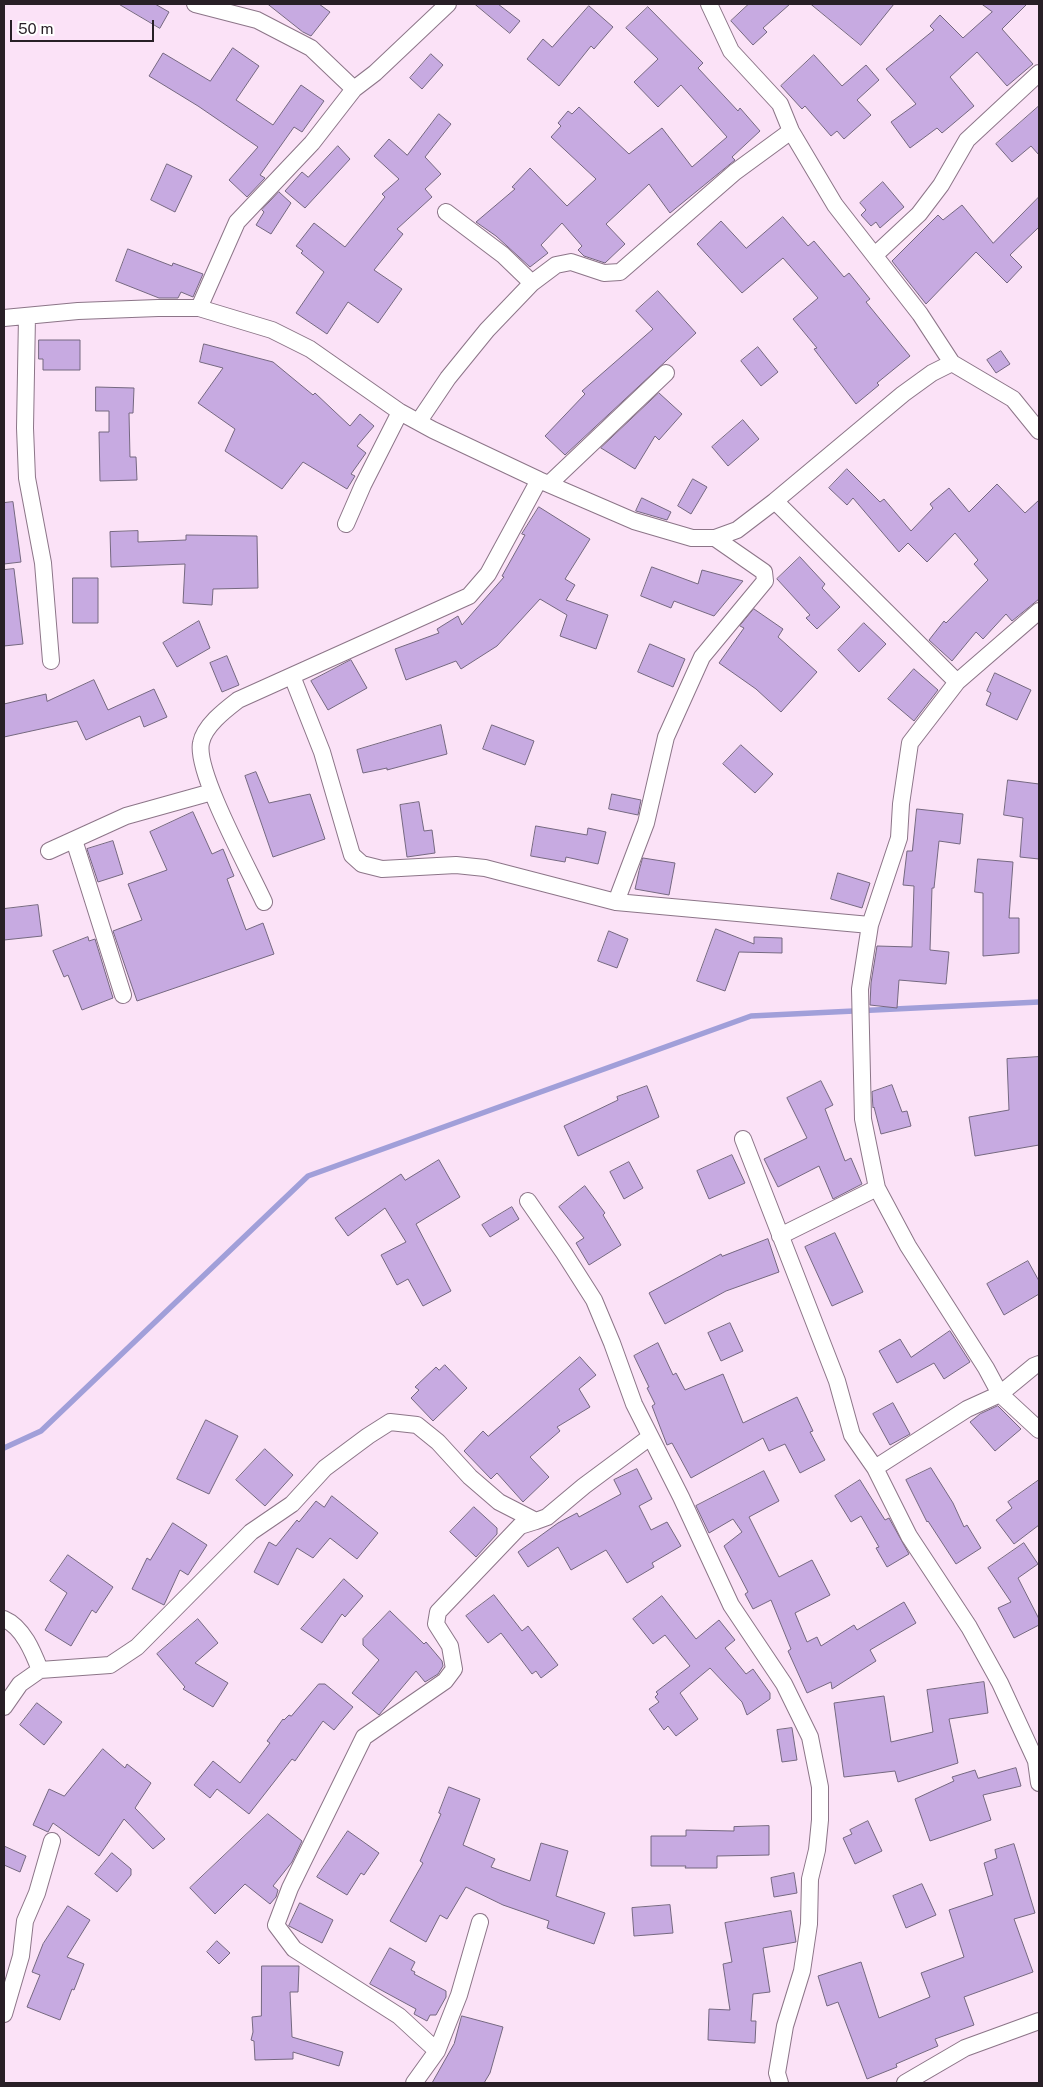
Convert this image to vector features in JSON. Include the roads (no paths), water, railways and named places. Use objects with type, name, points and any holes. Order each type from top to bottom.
[{"type":"street","points":[[195,4],[257,20],[311,48],[354,89]]},
{"type":"street","points":[[199,308],[237,222],[312,143],[354,89],[375,73],[448,4]]},
{"type":"street","points":[[712,5],[731,51],[780,104],[791,131],[835,205],[920,314],[952,363],[1013,399],[1039,431]]},
{"type":"street","points":[[875,255],[919,214],[940,185],[967,140],[1039,73]]},
{"type":"street","points":[[419,421],[448,378],[487,330],[532,283],[556,265],[571,262],[604,273],[620,272],[735,172],[791,131]]},
{"type":"street","points":[[446,212],[503,255],[532,283]]},
{"type":"street","points":[[4,318],[78,311],[199,308],[272,330],[310,349],[400,412],[433,430],[544,482],[634,521],[692,538],[715,538],[737,530],[775,501],[903,394],[932,373],[952,363]]},
{"type":"street","points":[[26,316],[25,428],[27,478],[43,563],[51,661]]},
{"type":"street","points":[[264,902],[203,769],[201,742],[214,719],[238,700],[469,596],[488,574],[544,482],[666,373]]},
{"type":"street","points":[[346,524],[363,485],[400,412]]},
{"type":"street","points":[[775,501],[957,682]]},
{"type":"street","points":[[616,902],[646,824],[666,737],[702,657],[765,581],[764,572],[715,538]]},
{"type":"street","points":[[1039,611],[957,682],[910,743],[900,804],[899,838],[870,925],[860,989],[863,1119],[877,1188],[908,1246],[986,1368],[1000,1394],[1039,1430]]},
{"type":"street","points":[[292,676],[322,752],[352,855],[362,864],[382,869],[456,865],[485,868],[616,902],[870,925]]},
{"type":"street","points":[[49,851],[126,816],[212,792]]},
{"type":"street","points":[[74,840],[123,995]]},
{"type":"street","points":[[743,1139],[836,1381],[852,1435],[875,1468],[909,1536],[969,1627],[1000,1683],[1036,1761],[1039,1783]]},
{"type":"street","points":[[780,1236],[877,1188]]},
{"type":"street","points":[[528,1201],[564,1252],[594,1300],[612,1342],[634,1404],[681,1497],[731,1605],[784,1684],[810,1737],[820,1787],[820,1820],[817,1850],[810,1879],[809,1924],[805,1952],[802,1971],[785,2026],[777,2073],[780,2083]]},
{"type":"street","points":[[875,1468],[967,1409],[1000,1394],[1039,1364]]},
{"type":"street","points":[[4,1707],[20,1684],[40,1670],[110,1666],[137,1647],[251,1532],[292,1504],[325,1468],[390,1422],[417,1426],[438,1442],[470,1477],[499,1502],[536,1521]]},
{"type":"street","points":[[437,2051],[399,2016],[294,1949],[276,1925],[290,1888],[364,1737],[445,1681],[454,1669],[450,1646],[436,1624],[438,1612],[520,1526],[548,1517],[584,1486],[650,1437]]},
{"type":"street","points":[[4,1619],[10,1622],[31,1647],[40,1670]]},
{"type":"street","points":[[4,2014],[21,1956],[25,1921],[52,1841]]},
{"type":"street","points":[[414,2083],[437,2051],[459,1995],[480,1922]]},
{"type":"street","points":[[905,2083],[965,2048],[1039,2021]]},
{"type":"waterway","points":[[4,1448],[41,1431],[308,1176],[751,1016],[1039,1002]]}]
